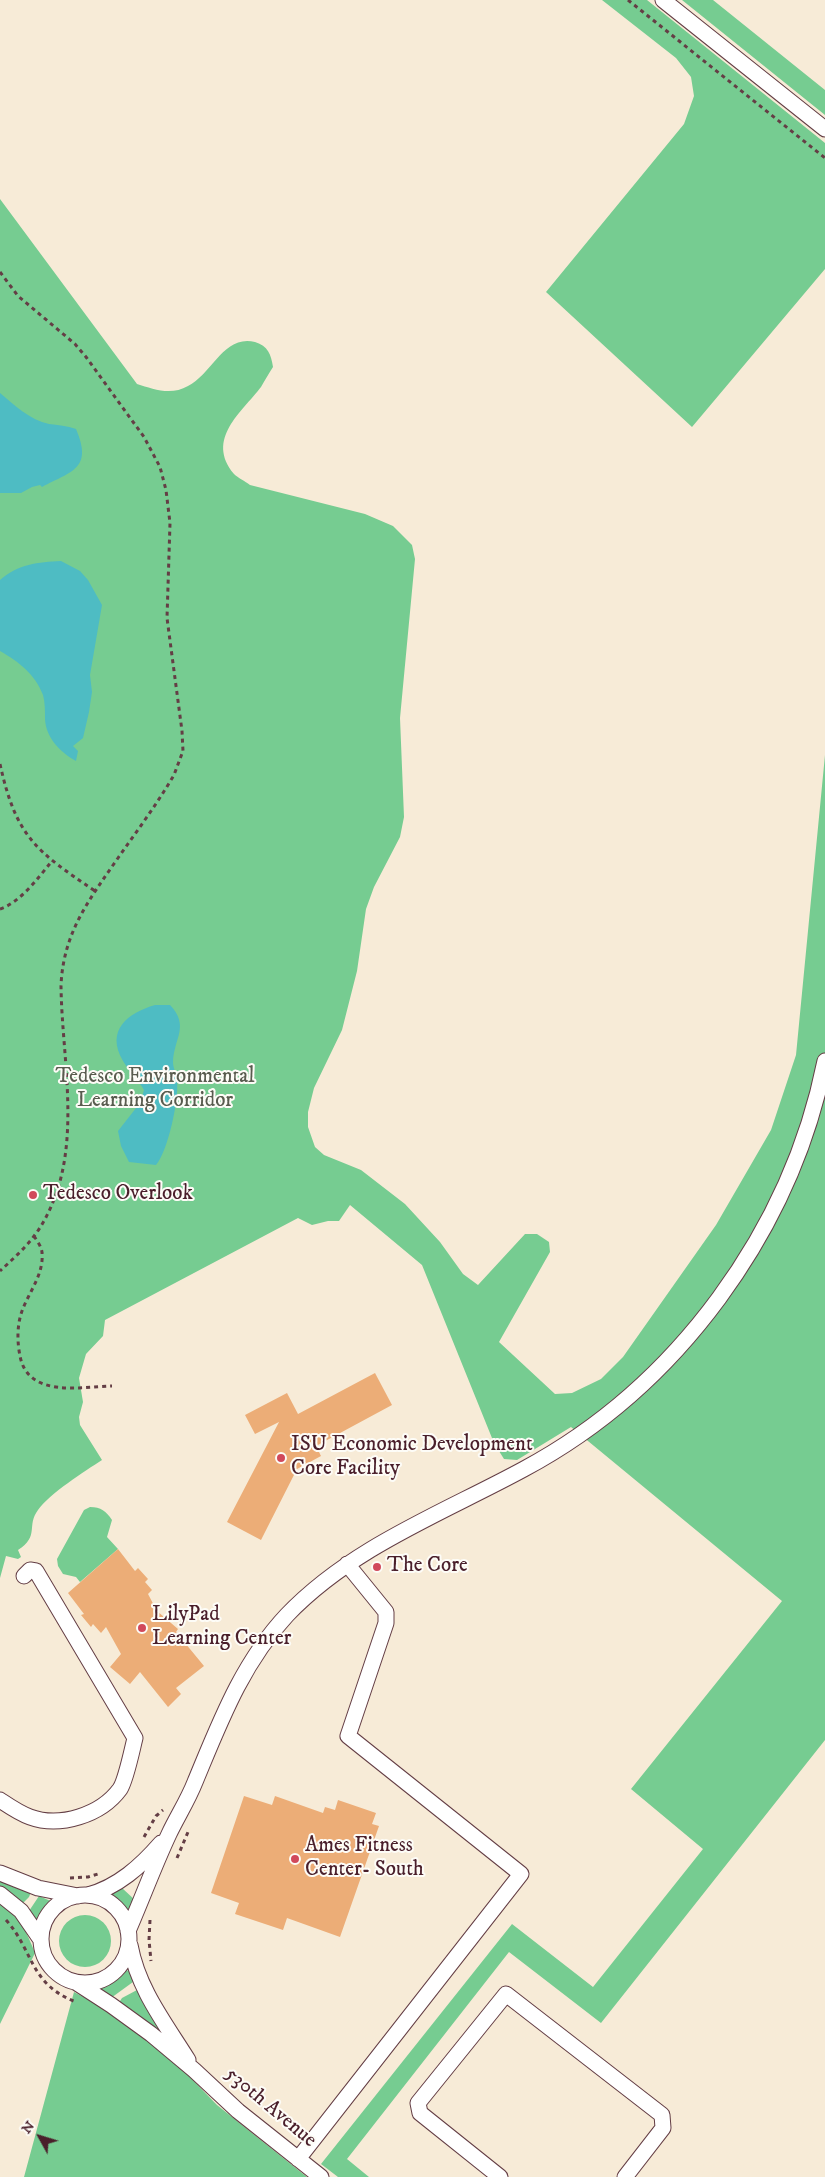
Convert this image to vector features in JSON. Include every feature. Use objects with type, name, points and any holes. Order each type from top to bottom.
[{"type":"street","points":[[663,0],[825,129]]},
{"type":"street","points":[[0,1894],[21,1911],[41,1940],[44,1954],[52,1969],[67,1980],[77,1983],[89,1983],[109,1976],[117,1970],[125,1958],[129,1937],[169,1834],[194,1784],[232,1693],[262,1646],[301,1601],[347,1564],[387,1540],[548,1456],[598,1423],[653,1374],[703,1320],[724,1292],[762,1231],[780,1197],[798,1152],[825,1060]]},
{"type":"street","points":[[298,2159],[521,1874],[348,1736],[386,1623],[386,1612],[347,1564]]},
{"type":"street","points":[[0,1800],[30,1817],[51,1822],[90,1813],[105,1805],[121,1788],[135,1738],[36,1571],[30,1570],[24,1576]]},
{"type":"street","points":[[41,1940],[44,1925],[53,1910],[65,1900],[100,1892],[134,1870],[169,1834]]},
{"type":"street","points":[[0,1873],[38,1888],[105,1900],[114,1906],[126,1922],[129,1937]]},
{"type":"street","name":"530th Avenue","points":[[129,1937],[133,1962],[151,2003],[194,2070]]},
{"type":"street","name":"530th Avenue","points":[[77,1983],[143,2028],[194,2070],[218,2093],[321,2177]]},
{"type":"street","points":[[500,2177],[420,2113],[418,2103],[506,1994],[662,2115],[663,2128],[625,2177]]},
{"type":"path","points":[[628,0],[825,158]]},
{"type":"path","points":[[0,272],[18,296],[75,344],[86,357],[151,448],[160,467],[166,490],[171,535],[167,618],[181,716],[182,751],[174,775],[95,891],[74,926],[62,967],[61,1006],[67,1114],[66,1158],[54,1199],[34,1236],[0,1271]]},
{"type":"path","points":[[0,764],[10,802],[27,836],[52,861],[95,891]]},
{"type":"path","points":[[0,909],[12,904],[19,898],[52,861]]},
{"type":"path","points":[[34,1236],[42,1249],[42,1256],[38,1277],[22,1312],[19,1324],[18,1341],[23,1366],[33,1379],[50,1386],[112,1386]]},
{"type":"path","points":[[66,1877],[88,1877],[104,1872]]},
{"type":"path","points":[[4,1918],[19,1940],[39,1977],[62,1996],[80,2003]]},
{"type":"path","points":[[150,1918],[149,1940],[152,1965]]},
{"type":"green space","points":[[602,0],[647,0],[825,143],[825,269],[692,427],[546,292],[684,124],[694,96],[691,77],[676,58]]},
{"type":"green space","points":[[682,0],[713,0],[825,90],[825,115]]},
{"type":"green space","name":"Tedesco Environmental Learning Corridor","points":[[0,199],[137,384],[162,391],[175,391],[188,386],[196,380],[219,356],[235,344],[244,341],[255,342],[266,348],[270,354],[273,367],[261,387],[236,416],[225,438],[223,449],[226,461],[234,474],[250,485],[365,514],[393,526],[412,545],[415,559],[400,718],[404,817],[400,837],[374,887],[366,909],[357,971],[342,1030],[314,1088],[308,1112],[308,1127],[315,1147],[324,1155],[361,1170],[405,1204],[440,1242],[463,1274],[478,1285],[525,1234],[537,1234],[549,1242],[550,1252],[499,1342],[555,1394],[572,1393],[601,1379],[623,1357],[716,1225],[771,1130],[796,1055],[825,755],[825,1740],[601,2023],[509,1952],[347,2159],[369,2177],[338,2177],[321,2164],[512,1924],[593,1987],[703,1849],[631,1789],[782,1601],[571,1427],[517,1460],[504,1459],[494,1443],[422,1265],[350,1205],[339,1221],[328,1221],[312,1225],[298,1218],[105,1320],[103,1336],[86,1354],[79,1378],[83,1402],[79,1417],[80,1425],[102,1460],[68,1483],[43,1504],[33,1521],[29,1540],[18,1550],[21,1557],[18,1559],[6,1556],[0,1578]]},
{"type":"green space","points":[[90,1507],[103,1510],[112,1520],[107,1537],[118,1549],[80,1582],[76,1577],[63,1574],[58,1566],[57,1559],[84,1510]]},
{"type":"green space","points":[[0,1878],[31,1892],[29,1897],[23,1903],[0,1887]]},
{"type":"green space","points":[[122,1888],[135,1900],[131,1910],[126,1912],[110,1898],[110,1894]]},
{"type":"green space","points":[[39,1896],[53,1902],[37,1923],[29,1911]]},
{"type":"green space","points":[[0,1900],[17,1917],[35,1953],[0,2024]]},
{"type":"green space","points":[[85,1915],[95,1917],[103,1923],[109,1931],[111,1941],[109,1951],[103,1959],[95,1965],[85,1967],[75,1965],[67,1959],[61,1951],[59,1941],[61,1931],[67,1923],[75,1917]]},
{"type":"green space","points":[[125,1970],[130,1971],[133,1982],[111,1998],[100,1989],[114,1982]]},
{"type":"green space","points":[[137,1990],[146,2007],[170,2038],[166,2041],[118,2004],[122,1998]]},
{"type":"green space","points":[[74,1992],[114,2013],[183,2070],[217,2105],[307,2177],[24,2177]]},
{"type":"water","points":[[0,393],[23,412],[35,419],[49,424],[76,429],[81,442],[82,453],[81,461],[77,467],[42,487],[40,485],[32,487],[21,493],[0,493]]},
{"type":"water","points":[[61,561],[80,571],[88,580],[102,605],[90,675],[92,692],[89,712],[83,738],[73,746],[78,751],[76,761],[59,749],[48,732],[44,698],[36,681],[20,664],[0,651],[0,580],[21,567],[44,562]]},
{"type":"water","points":[[155,1005],[170,1005],[176,1012],[180,1026],[173,1062],[177,1081],[174,1112],[165,1149],[156,1165],[129,1162],[121,1146],[118,1131],[140,1103],[144,1090],[123,1061],[118,1050],[117,1040],[122,1024],[128,1018],[145,1008]]},
{"type":"building","name":"ISU Economic Development Core Facility","points":[[375,1373],[392,1405],[316,1446],[321,1456],[297,1469],[261,1540],[227,1522],[279,1422],[255,1434],[245,1415],[287,1393],[298,1414]]},
{"type":"building","name":"LilyPad Learning Center","points":[[118,1549],[135,1571],[138,1568],[148,1579],[145,1582],[152,1590],[148,1594],[157,1611],[178,1629],[176,1632],[204,1666],[176,1688],[181,1694],[168,1707],[140,1672],[130,1684],[110,1667],[121,1654],[106,1627],[101,1633],[93,1624],[91,1627],[81,1615],[84,1614],[68,1593]]},
{"type":"building","name":"Ames Fitness Center- South","points":[[244,1796],[272,1805],[275,1796],[323,1813],[325,1807],[335,1810],[338,1800],[376,1813],[372,1824],[379,1826],[340,1937],[287,1918],[283,1930],[235,1914],[239,1903],[211,1893]]},
{"type":"place","name":"Tedesco Overlook","points":[[33,1195]]},
{"type":"place","name":"ISU Economic Development Core Facility","points":[[281,1458]]},
{"type":"place","name":"The Core","points":[[377,1567]]},
{"type":"place","name":"LilyPad Learning Center","points":[[142,1628]]},
{"type":"place","name":"Ames Fitness Center- South","points":[[295,1859]]}]
